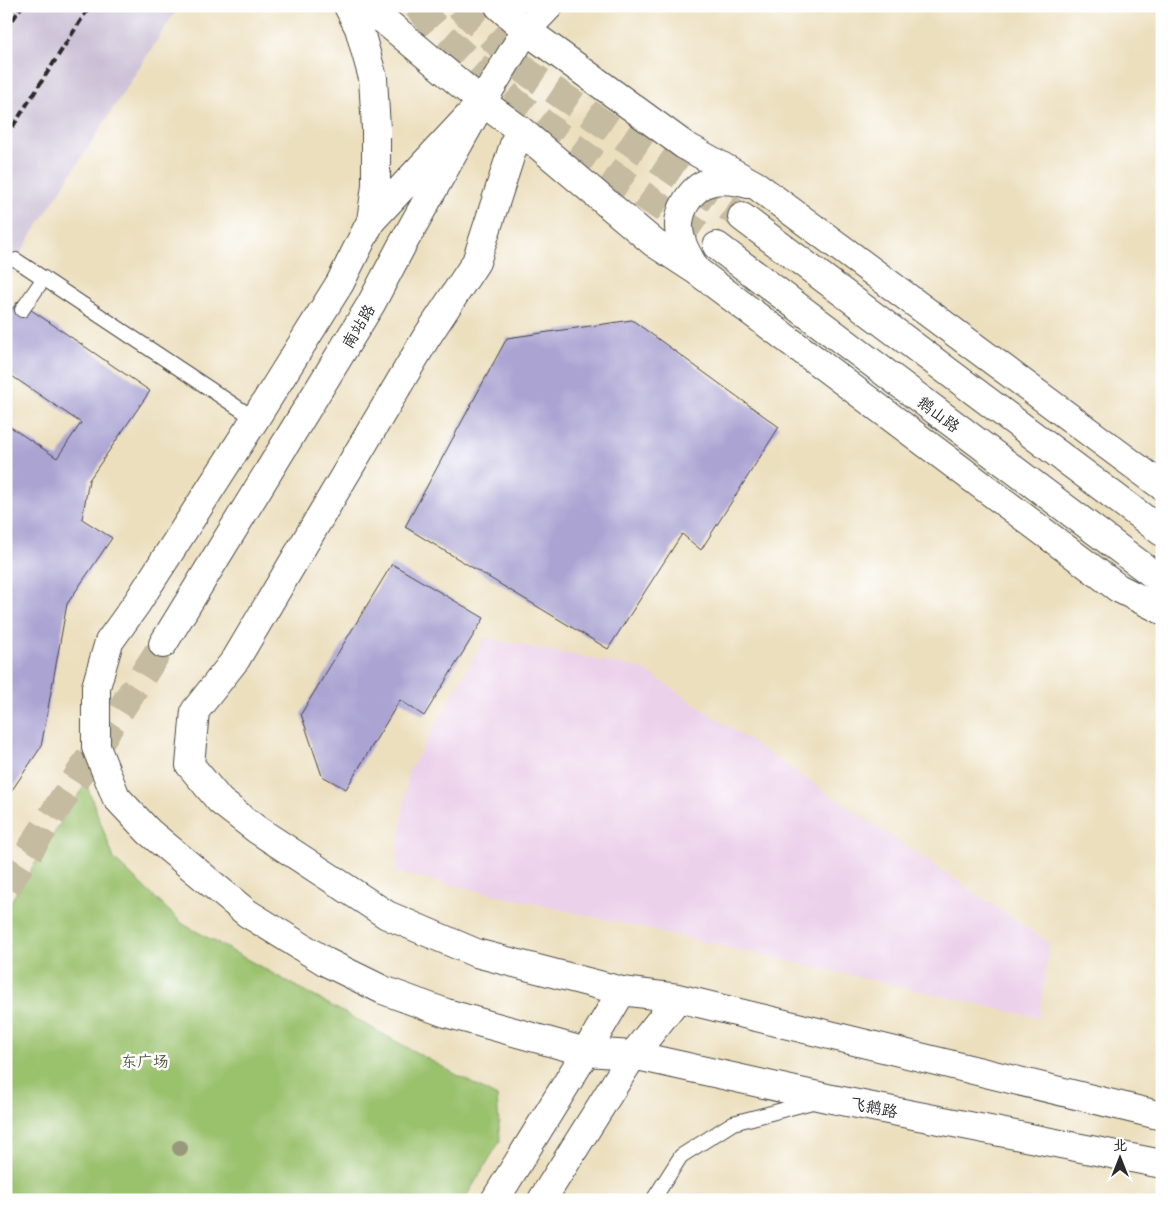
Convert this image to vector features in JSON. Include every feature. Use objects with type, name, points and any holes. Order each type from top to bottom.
[{"type":"street","points":[[348,6],[358,28],[373,78],[376,129],[376,186],[371,221]]},
{"type":"street","points":[[368,6],[482,102],[519,129],[654,243],[697,271],[1118,588],[1162,610]]},
{"type":"street","points":[[499,6],[526,30],[684,145],[757,186],[1162,486]]},
{"type":"street","name":"南站路","points":[[163,644],[371,304],[482,102],[526,30],[549,6]]},
{"type":"street","points":[[371,221],[482,102]]},
{"type":"street","points":[[519,129],[476,262],[426,338],[236,658],[195,711],[190,765],[220,801],[256,829],[387,915],[476,954],[622,991],[678,998],[1162,1116]]},
{"type":"street","points":[[697,271],[683,246],[679,225],[684,205],[691,195],[703,184],[714,181],[740,182],[757,186]]},
{"type":"street","points":[[742,217],[1162,532]]},
{"type":"street","name":"飞鹅路","points":[[371,221],[340,283],[256,420],[142,595],[109,642],[96,687],[96,747],[116,797],[149,832],[247,913],[326,962],[383,990],[446,1014],[586,1052],[633,1055],[827,1098],[1162,1164]]},
{"type":"street","name":"鹅山路","points":[[717,246],[1162,582]]},
{"type":"street","points":[[495,1200],[622,991]]},
{"type":"street","points":[[542,1200],[633,1055],[678,998]]},
{"type":"lane","points":[[16,260],[256,420]]},
{"type":"lane","points":[[22,310],[44,278]]},
{"type":"lane","points":[[653,1200],[681,1156],[732,1122],[827,1098]]},
{"type":"shaded area","points":[[6,6],[179,6],[6,275]]},
{"type":"shaded area","points":[[485,638],[643,669],[1049,943],[1039,1018],[395,872],[408,773]]},
{"type":"green space","name":"东广场","points":[[86,783],[114,859],[183,924],[497,1097],[500,1141],[464,1200],[6,1200],[6,909]]},
{"type":"building","points":[[18,301],[150,391],[89,480],[82,519],[112,538],[67,604],[41,747],[6,799],[6,424],[57,458],[81,423],[6,372],[6,318]]},
{"type":"building","points":[[632,320],[779,427],[701,550],[682,534],[608,649],[405,527],[507,338]]},
{"type":"building","points":[[392,564],[484,618],[424,716],[400,700],[346,789],[322,776],[301,714]]},
{"type":"tunnel","points":[[417,6],[443,36],[514,101],[582,153],[717,246]]},
{"type":"tunnel","points":[[459,6],[527,72],[742,217]]},
{"type":"tunnel","points":[[6,887],[163,644]]},
{"type":"railway","points":[[6,30],[22,6]]},
{"type":"railway","points":[[6,137],[90,6]]}]
